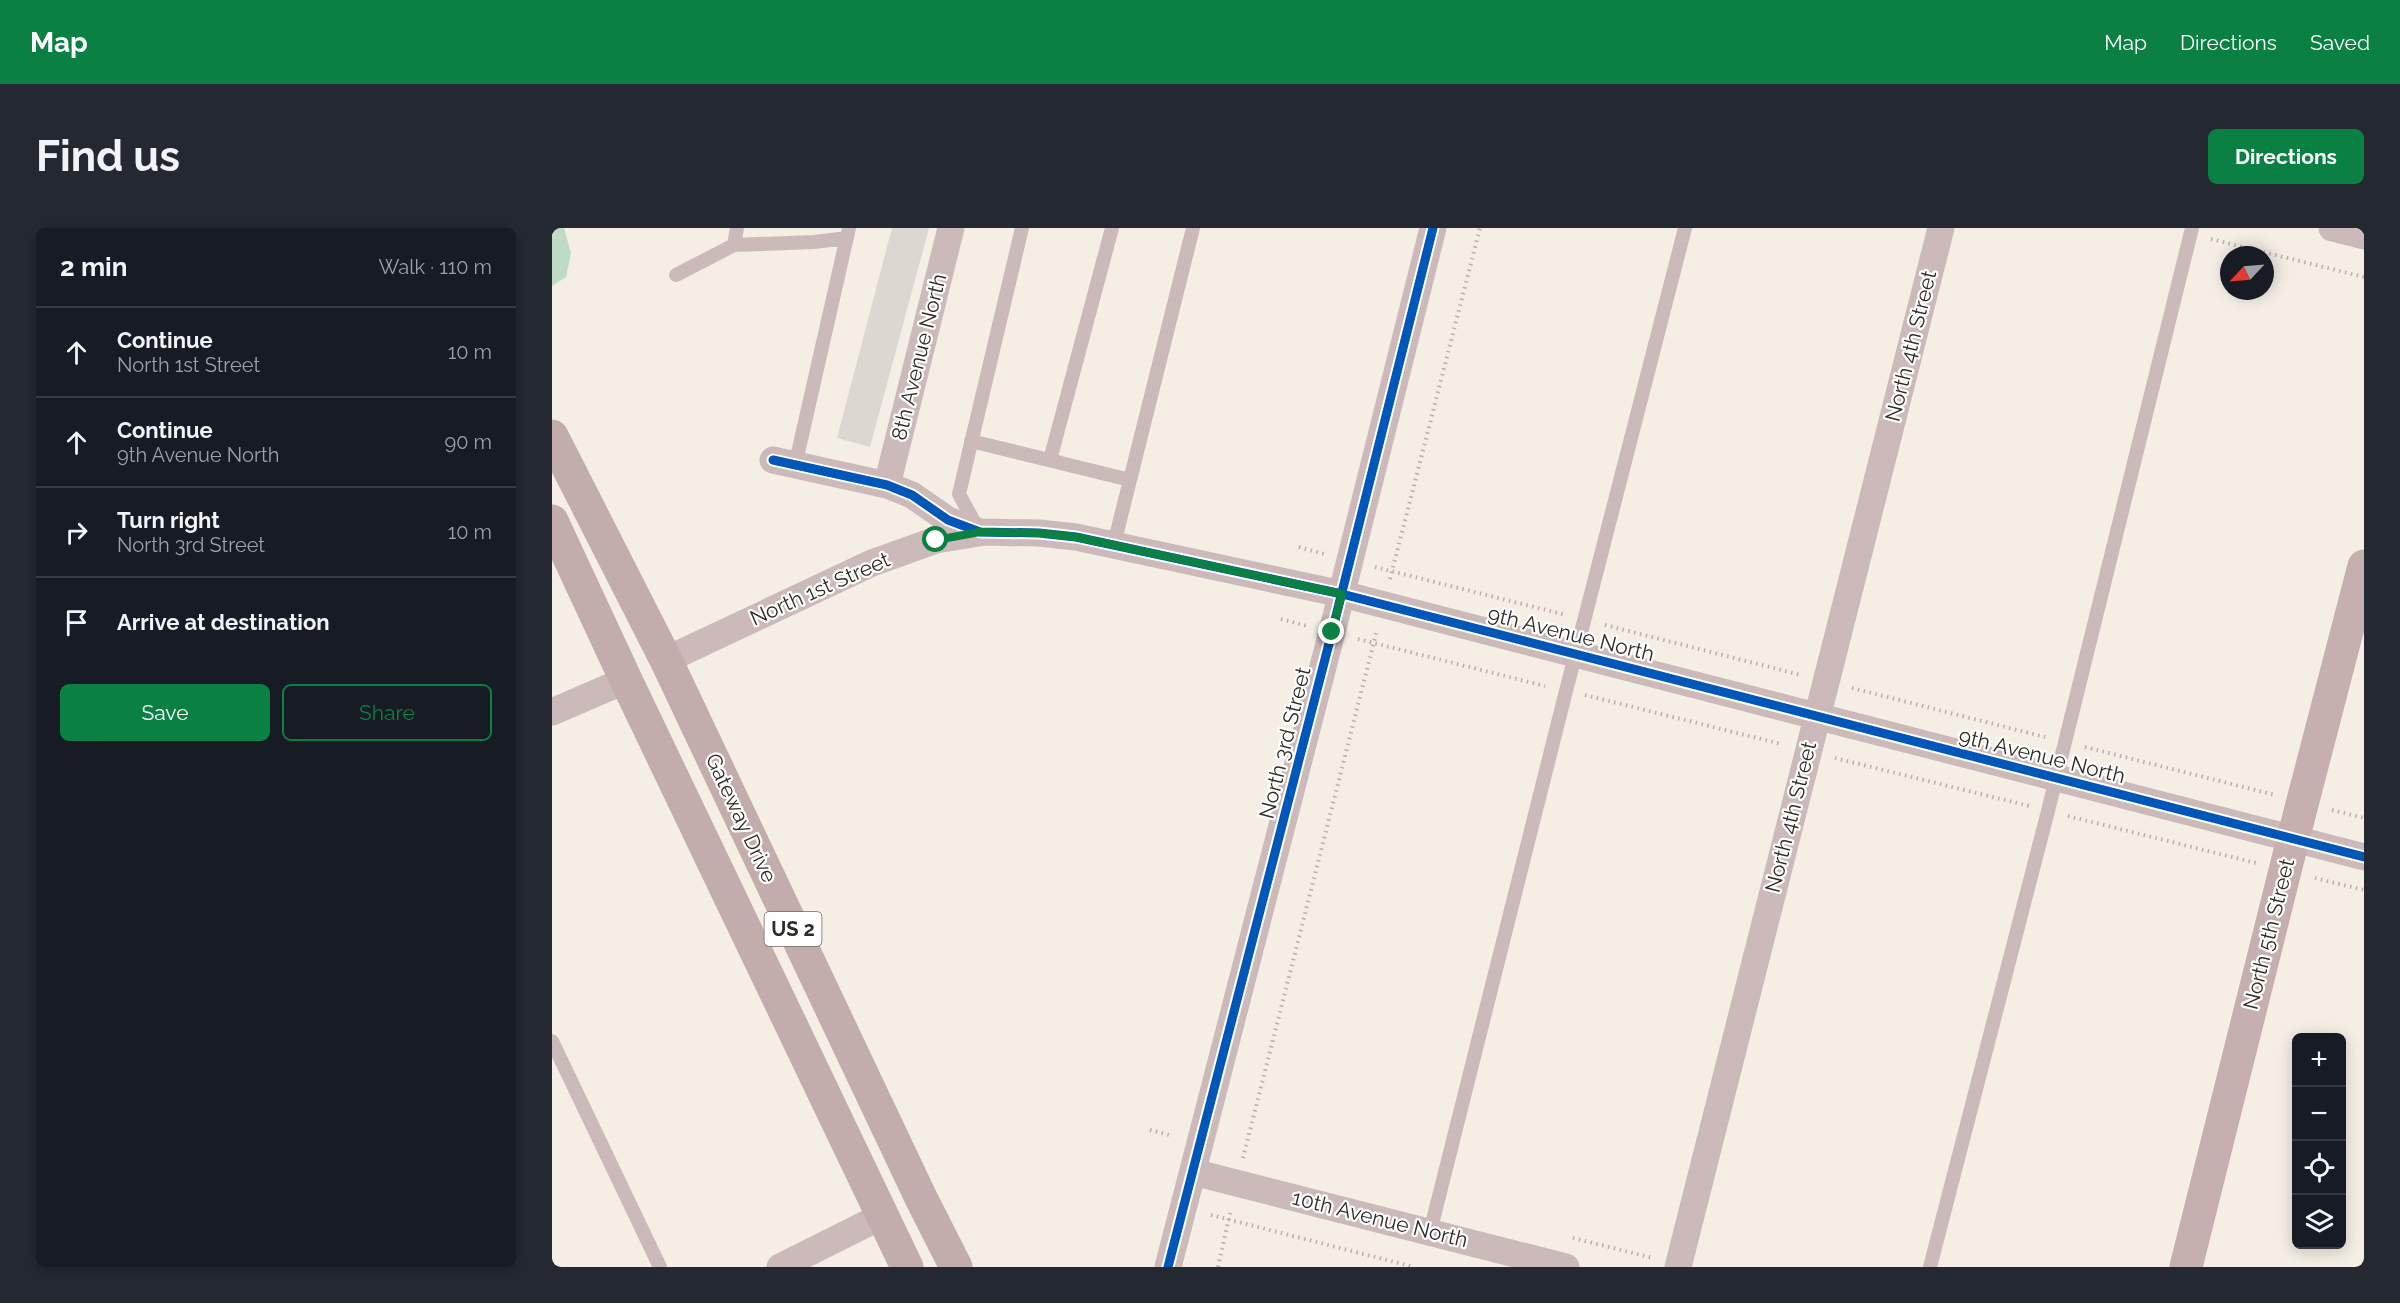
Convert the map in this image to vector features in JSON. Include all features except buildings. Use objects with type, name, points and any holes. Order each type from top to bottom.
[{"type":"highway","name":"Gateway Drive","points":[[552,436],[666,660],[921,1198],[956,1267]]},
{"type":"highway","name":"Gateway Drive","points":[[552,521],[908,1267]]},
{"type":"highway","points":[[626,680],[666,660]]},
{"type":"highway","points":[[882,1216],[921,1198]]},
{"type":"main road","name":"North 5th Street","points":[[2186,1267],[2364,566]]},
{"type":"street","name":"8th Avenue North","points":[[887,485],[951,228]]},
{"type":"street","name":"North 3rd Street","points":[[1168,1267],[1342,594],[1433,228]]},
{"type":"street","name":"North 4th Street","points":[[1677,1267],[1941,228]]},
{"type":"street","points":[[2332,228],[2364,236]]},
{"type":"street","name":"9th Avenue North","points":[[784,463],[887,485],[912,495],[948,520],[980,532],[1039,533],[1114,544],[1342,594],[2364,857]]},
{"type":"street","name":"North 1st Street","points":[[666,660],[872,562],[936,540],[980,532]]},
{"type":"street","points":[[552,712],[626,680]]},
{"type":"street","name":"10th Avenue North","points":[[1193,1172],[1566,1267]]},
{"type":"street","points":[[780,1267],[882,1216]]},
{"type":"lane","points":[[734,246],[737,228]]},
{"type":"lane","points":[[980,532],[959,494],[1022,228]]},
{"type":"lane","points":[[1050,460],[1112,228]]},
{"type":"lane","points":[[1114,544],[1193,228]]},
{"type":"lane","points":[[1430,1232],[1685,228]]},
{"type":"lane","points":[[1930,1267],[2056,778],[2192,231]]},
{"type":"lane","points":[[676,275],[734,246],[814,243],[848,233]]},
{"type":"lane","points":[[784,463],[848,233]]},
{"type":"lane","points":[[971,441],[1130,480]]},
{"type":"lane","points":[[552,1041],[660,1267]]},
{"type":"path","points":[[1218,1267],[1236,1183],[1480,228]]},
{"type":"path","points":[[2192,231],[2364,277]]},
{"type":"path","points":[[1210,1215],[1414,1267]]},
{"type":"green space","points":[[552,228],[564,228],[571,253],[566,277],[552,286]]},
{"type":"cycle path","points":[[1168,1267],[1332,632],[1433,228]]},
{"type":"cycle path","points":[[773,460],[887,485],[912,495],[948,520],[980,532],[1039,533],[1076,537],[1342,594],[2364,857]]},
{"type":"route","points":[[936,540],[980,532],[1039,533],[1076,537],[1342,594],[1332,632]]}]
